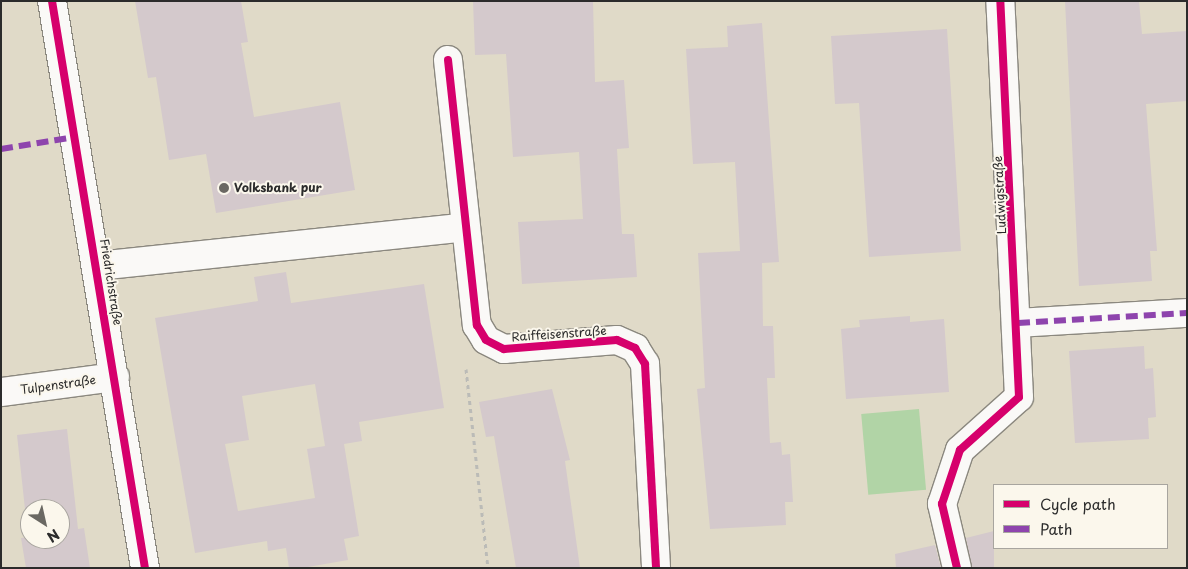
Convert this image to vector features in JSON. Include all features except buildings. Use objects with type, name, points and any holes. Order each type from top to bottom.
[{"type":"street","name":"Friedrichstraße","points":[[52,1],[97,266],[145,568]]},
{"type":"street","name":"Ludwigstraße","points":[[957,568],[942,504],[960,450],[1019,397],[1018,323],[1000,1]]},
{"type":"street","points":[[448,60],[477,325],[486,340]]},
{"type":"street","points":[[97,266],[465,227]]},
{"type":"street","points":[[1018,323],[1187,313]]},
{"type":"street","name":"Raiffeisenstraße","points":[[486,340],[504,349],[617,340],[635,348],[645,364],[656,568]]},
{"type":"street","name":"Tulpenstraße","points":[[1,392],[115,377]]},
{"type":"path","points":[[486,340],[466,368],[488,568]]},
{"type":"green space","points":[[919,409],[926,490],[868,495],[861,414]]},
{"type":"marked path","points":[[1,149],[75,137]]},
{"type":"marked path","points":[[1018,323],[1187,313]]},
{"type":"cycle path","points":[[52,1],[145,568]]},
{"type":"cycle path","points":[[957,568],[942,504],[960,450],[1019,397],[1000,1]]},
{"type":"cycle path","points":[[448,60],[477,325],[486,340],[504,349],[617,340],[635,348],[645,364],[656,568]]},
{"type":"place","name":"Volksbank pur","points":[[224,188]]}]
